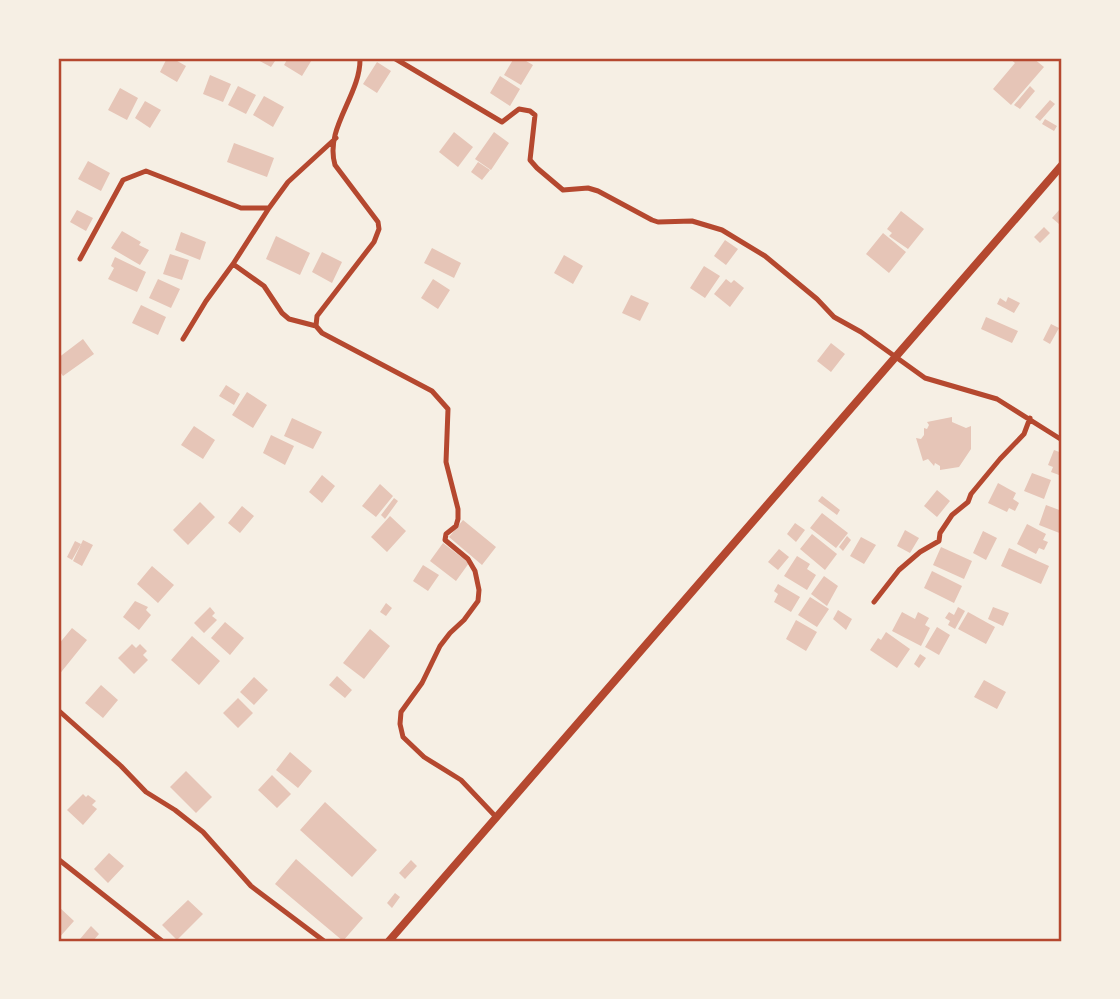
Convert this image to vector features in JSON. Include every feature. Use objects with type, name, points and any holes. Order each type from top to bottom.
[{"type":"main road","points":[[388,941],[1062,165]]},
{"type":"street","points":[[316,326],[317,316],[374,242],[379,229],[378,222],[335,165],[332,155],[340,119],[360,71],[360,58]]},
{"type":"street","points":[[394,58],[502,122],[519,109],[530,111],[535,115],[530,160],[557,187],[563,190],[588,188],[598,191],[658,222],[692,221],[722,230],[765,256],[817,299],[834,317],[861,332],[925,378],[997,399],[1062,440]]},
{"type":"street","points":[[183,339],[288,182],[336,138]]},
{"type":"street","points":[[80,259],[123,180],[146,170],[241,208],[269,208]]},
{"type":"street","points":[[233,264],[264,286],[289,319],[316,326],[322,332],[432,391],[448,409],[446,462],[458,519],[456,526],[446,534],[445,540],[468,559],[475,570],[478,601],[440,646],[422,683],[401,712],[400,724],[403,737],[424,757],[461,780],[497,818]]},
{"type":"street","points":[[874,601],[899,570],[920,552],[939,541],[940,533],[952,514],[968,502],[971,494],[1024,434],[1030,418]]},
{"type":"street","points":[[58,710],[146,792],[203,832],[251,886],[324,941]]},
{"type":"street","points":[[58,859],[162,941]]},
{"type":"building","points":[[167,58],[186,66],[177,82],[160,72]]},
{"type":"building","points":[[254,58],[277,58],[271,67]]},
{"type":"building","points":[[288,58],[313,58],[302,76],[284,65]]},
{"type":"building","points":[[514,58],[521,58],[533,65],[521,85],[504,75]]},
{"type":"building","points":[[1009,58],[1033,58],[1044,67],[1011,105],[993,89],[1015,63]]},
{"type":"building","points":[[377,62],[391,71],[377,93],[363,84]]},
{"type":"building","points":[[210,75],[231,84],[223,102],[203,94]]},
{"type":"building","points":[[500,76],[520,89],[510,106],[490,93]]},
{"type":"building","points":[[238,86],[256,95],[246,114],[228,105]]},
{"type":"building","points":[[1030,86],[1035,91],[1020,109],[1014,105]]},
{"type":"building","points":[[120,88],[138,98],[127,120],[108,110]]},
{"type":"building","points":[[264,96],[284,107],[273,127],[253,115]]},
{"type":"building","points":[[1050,100],[1055,104],[1040,121],[1035,117]]},
{"type":"building","points":[[145,101],[161,110],[150,128],[135,118]]},
{"type":"building","points":[[1045,119],[1057,126],[1054,131],[1042,124]]},
{"type":"building","points":[[454,132],[473,147],[458,167],[439,152]]},
{"type":"building","points":[[494,132],[509,143],[491,170],[475,159]]},
{"type":"building","points":[[234,143],[274,158],[267,177],[227,162]]},
{"type":"building","points":[[88,161],[110,173],[101,191],[78,179]]},
{"type":"building","points":[[478,162],[490,170],[482,180],[471,172]]},
{"type":"building","points":[[1060,209],[1062,221],[1059,224],[1052,218]]},
{"type":"building","points":[[77,210],[93,218],[86,231],[70,222]]},
{"type":"building","points":[[901,211],[924,229],[908,249],[889,236],[892,233],[887,229]]},
{"type":"building","points":[[1044,227],[1050,233],[1040,243],[1034,237]]},
{"type":"building","points":[[122,231],[149,250],[140,265],[111,248]]},
{"type":"building","points":[[181,232],[206,242],[200,260],[175,250]]},
{"type":"building","points":[[883,233],[906,252],[889,273],[866,254]]},
{"type":"building","points":[[276,236],[310,253],[300,275],[266,259]]},
{"type":"building","points":[[725,240],[738,249],[726,265],[714,256]]},
{"type":"building","points":[[432,248],[461,263],[454,278],[424,263]]},
{"type":"building","points":[[322,252],[342,262],[332,283],[312,272]]},
{"type":"building","points":[[170,254],[189,260],[182,280],[163,274]]},
{"type":"building","points":[[564,255],[583,266],[573,284],[554,273]]},
{"type":"building","points":[[115,257],[146,272],[137,292],[108,279],[114,268],[111,266]]},
{"type":"building","points":[[704,266],[720,276],[705,298],[690,288]]},
{"type":"building","points":[[158,279],[180,289],[171,308],[149,298]]},
{"type":"building","points":[[433,279],[450,290],[438,309],[421,298]]},
{"type":"building","points":[[726,279],[731,283],[734,280],[744,288],[730,307],[714,294]]},
{"type":"building","points":[[631,295],[649,303],[640,321],[622,313]]},
{"type":"building","points":[[1008,297],[1020,303],[1014,313],[997,304],[1000,298],[1006,302]]},
{"type":"building","points":[[141,305],[166,317],[158,335],[132,323]]},
{"type":"building","points":[[986,317],[1018,331],[1012,343],[981,329]]},
{"type":"building","points":[[1051,324],[1059,328],[1050,344],[1043,340]]},
{"type":"building","points":[[83,339],[94,354],[63,376],[58,369],[58,358]]},
{"type":"building","points":[[831,343],[845,354],[831,372],[817,361]]},
{"type":"building","points":[[226,385],[240,394],[234,405],[219,396]]},
{"type":"building","points":[[247,392],[267,405],[253,428],[232,415]]},
{"type":"building","points":[[952,417],[952,422],[966,428],[971,426],[971,449],[959,467],[940,470],[940,466],[935,463],[934,466],[928,459],[923,461],[916,438],[921,439],[924,435],[924,428],[927,429],[929,425],[927,422]]},
{"type":"building","points":[[292,418],[322,432],[313,449],[284,436]]},
{"type":"building","points":[[194,426],[215,440],[203,459],[181,445]]},
{"type":"building","points":[[271,435],[294,446],[285,465],[263,453]]},
{"type":"building","points":[[1054,450],[1062,453],[1062,472],[1060,471],[1059,475],[1051,472],[1053,467],[1048,465]]},
{"type":"building","points":[[1032,473],[1051,480],[1044,499],[1024,491]]},
{"type":"building","points":[[322,475],[335,486],[322,503],[309,492]]},
{"type":"building","points":[[998,483],[1016,493],[1013,499],[1019,503],[1015,511],[1009,508],[1007,512],[988,503]]},
{"type":"building","points":[[380,484],[393,496],[376,517],[362,506]]},
{"type":"building","points":[[937,490],[950,501],[937,517],[924,506]]},
{"type":"building","points":[[822,496],[840,510],[837,515],[818,501]]},
{"type":"building","points":[[394,498],[398,501],[385,519],[381,515]]},
{"type":"building","points":[[200,502],[215,517],[188,545],[173,530]]},
{"type":"building","points":[[1046,505],[1062,511],[1062,534],[1039,525]]},
{"type":"building","points":[[242,506],[254,516],[240,533],[228,523]]},
{"type":"building","points":[[822,513],[848,533],[836,548],[810,528]]},
{"type":"building","points":[[390,516],[406,531],[387,552],[371,537]]},
{"type":"building","points":[[463,520],[496,547],[482,565],[449,537]]},
{"type":"building","points":[[795,523],[805,530],[796,542],[787,534]]},
{"type":"building","points":[[1027,524],[1046,534],[1043,540],[1048,542],[1044,550],[1039,548],[1036,554],[1017,544]]},
{"type":"building","points":[[905,530],[919,538],[910,553],[897,546]]},
{"type":"building","points":[[983,531],[997,538],[986,560],[973,553]]},
{"type":"building","points":[[812,534],[837,554],[825,570],[800,549]]},
{"type":"building","points":[[847,536],[851,540],[843,551],[839,547]]},
{"type":"building","points":[[861,537],[876,545],[864,564],[850,556]]},
{"type":"building","points":[[83,540],[93,545],[82,566],[73,561]]},
{"type":"building","points":[[75,541],[81,544],[72,560],[67,557]]},
{"type":"building","points":[[443,543],[469,563],[456,581],[430,561]]},
{"type":"building","points":[[941,547],[972,561],[964,579],[933,565]]},
{"type":"building","points":[[1009,548],[1049,566],[1041,584],[1001,566]]},
{"type":"building","points":[[779,549],[789,557],[778,570],[768,562]]},
{"type":"building","points":[[797,556],[810,564],[807,569],[816,575],[807,590],[784,576]]},
{"type":"building","points":[[423,565],[439,575],[428,591],[413,581]]},
{"type":"building","points":[[152,566],[174,585],[158,603],[137,584]]},
{"type":"building","points":[[932,571],[962,586],[954,603],[924,588]]},
{"type":"building","points":[[824,576],[838,586],[827,606],[811,594]]},
{"type":"building","points":[[778,584],[800,597],[791,612],[774,602],[778,594],[774,591]]},
{"type":"building","points":[[810,597],[829,609],[817,627],[798,615]]},
{"type":"building","points":[[135,601],[148,607],[146,610],[151,615],[139,630],[123,617]]},
{"type":"building","points":[[386,603],[392,608],[386,616],[380,612]]},
{"type":"building","points":[[210,607],[215,613],[212,616],[217,620],[204,633],[194,623]]},
{"type":"building","points":[[958,607],[965,611],[955,629],[948,625],[950,621],[945,618],[949,612],[954,615]]},
{"type":"building","points":[[993,607],[1009,613],[1003,626],[988,619]]},
{"type":"building","points":[[838,610],[852,619],[846,630],[833,619]]},
{"type":"building","points":[[902,612],[915,619],[918,612],[929,618],[925,625],[930,628],[921,646],[892,631]]},
{"type":"building","points":[[968,612],[995,627],[986,644],[958,629]]},
{"type":"building","points":[[796,620],[817,632],[806,651],[786,639]]},
{"type":"building","points":[[225,622],[244,638],[230,655],[211,638]]},
{"type":"building","points":[[937,627],[950,635],[939,655],[925,647]]},
{"type":"building","points":[[72,628],[87,640],[58,676],[58,645]]},
{"type":"building","points":[[370,629],[390,646],[364,679],[343,663]]},
{"type":"building","points":[[886,632],[910,649],[897,668],[870,650]]},
{"type":"building","points":[[192,636],[220,661],[199,685],[171,660]]},
{"type":"building","points":[[132,644],[136,648],[140,644],[147,651],[143,655],[148,660],[134,674],[118,658]]},
{"type":"building","points":[[920,654],[926,658],[919,668],[914,664]]},
{"type":"building","points":[[337,676],[352,690],[345,698],[329,685]]},
{"type":"building","points":[[254,677],[268,690],[254,705],[240,692]]},
{"type":"building","points":[[984,680],[1006,692],[997,709],[974,697]]},
{"type":"building","points":[[101,685],[118,700],[103,718],[85,703]]},
{"type":"building","points":[[238,698],[253,713],[238,728],[223,713]]},
{"type":"building","points":[[290,752],[312,771],[298,788],[276,770]]},
{"type":"building","points":[[186,771],[212,797],[196,813],[170,787]]},
{"type":"building","points":[[272,775],[291,794],[277,808],[258,790]]},
{"type":"building","points":[[83,794],[96,801],[92,805],[97,809],[83,825],[67,810]]},
{"type":"building","points":[[325,802],[377,850],[352,877],[300,830]]},
{"type":"building","points":[[109,853],[124,866],[108,883],[94,869]]},
{"type":"building","points":[[296,859],[363,918],[343,941],[275,884]]},
{"type":"building","points":[[411,860],[417,866],[405,879],[399,873]]},
{"type":"building","points":[[395,893],[400,897],[392,908],[387,903]]},
{"type":"building","points":[[188,900],[203,914],[177,940],[162,925]]},
{"type":"building","points":[[58,908],[74,921],[58,939]]},
{"type":"building","points":[[91,926],[99,934],[93,941],[80,939]]}]
